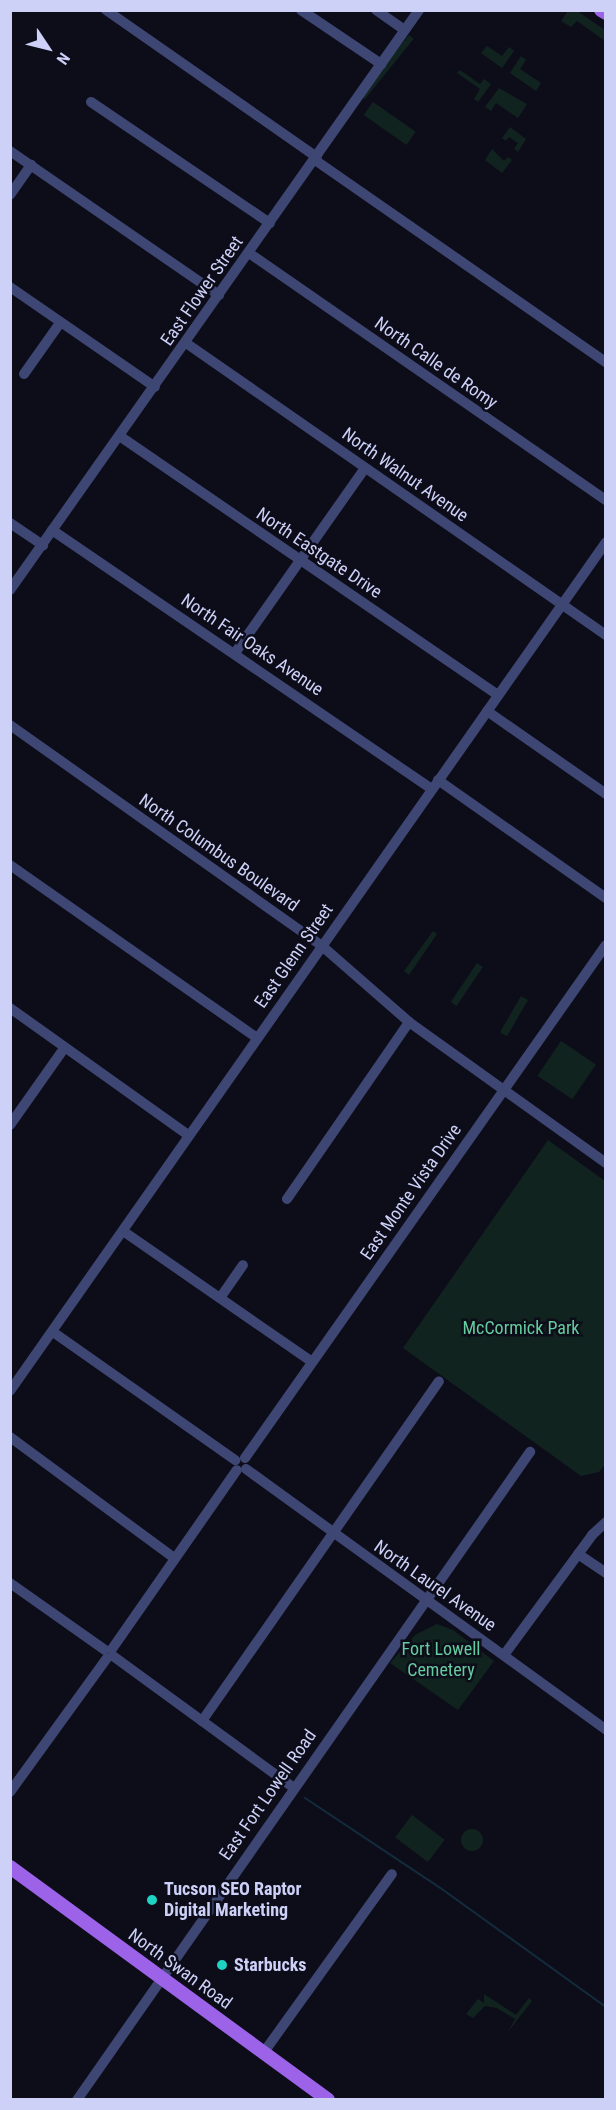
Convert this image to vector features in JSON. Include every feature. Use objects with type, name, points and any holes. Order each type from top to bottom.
[{"type":"main road","points":[[601,10],[606,13]]},
{"type":"main road","name":"North Swan Road","points":[[10,1867],[328,2100]]},
{"type":"street","points":[[106,10],[606,362]]},
{"type":"street","points":[[301,10],[381,64]]},
{"type":"street","points":[[376,10],[405,30]]},
{"type":"street","name":"East Flower Street","points":[[10,590],[121,437],[419,10]]},
{"type":"street","points":[[92,102],[270,223]]},
{"type":"street","points":[[10,151],[219,296]]},
{"type":"street","points":[[10,195],[31,165]]},
{"type":"street","name":"North Calle de Romy","points":[[249,253],[606,500]]},
{"type":"street","points":[[10,287],[155,387]]},
{"type":"street","points":[[24,374],[60,323]]},
{"type":"street","name":"North Walnut Avenue","points":[[186,343],[606,635]]},
{"type":"street","name":"North Eastgate Drive","points":[[121,437],[498,695]]},
{"type":"street","points":[[235,653],[365,468]]},
{"type":"street","points":[[10,523],[42,545]]},
{"type":"street","name":"North Fair Oaks Avenue","points":[[52,530],[431,789]]},
{"type":"street","name":"East Glenn Street","points":[[10,1391],[606,542]]},
{"type":"street","points":[[487,711],[606,794]]},
{"type":"street","name":"North Columbus Boulevard","points":[[10,725],[322,946],[409,1022],[606,1163]]},
{"type":"street","points":[[438,780],[606,898]]},
{"type":"street","points":[[10,865],[256,1038]]},
{"type":"street","name":"East Monte Vista Drive","points":[[10,1792],[606,945]]},
{"type":"street","points":[[10,1008],[188,1135]]},
{"type":"street","points":[[287,1199],[409,1022]]},
{"type":"street","points":[[10,1125],[65,1047]]},
{"type":"street","points":[[123,1231],[312,1362]]},
{"type":"street","points":[[220,1298],[243,1265]]},
{"type":"street","name":"North Laurel Avenue","points":[[53,1332],[241,1464],[606,1730]]},
{"type":"street","points":[[202,1721],[439,1381]]},
{"type":"street","points":[[10,1437],[174,1558]]},
{"type":"street","name":"East Fort Lowell Road","points":[[77,2100],[425,1598],[530,1452]]},
{"type":"street","points":[[504,1655],[578,1554],[606,1522]]},
{"type":"street","points":[[578,1554],[606,1573]]},
{"type":"street","points":[[10,1583],[294,1788]]},
{"type":"street","points":[[264,2052],[392,1874]]},
{"type":"green space","points":[[568,11],[577,11],[605,30],[605,41],[577,21],[571,27],[561,21]]},
{"type":"green space","points":[[409,35],[414,39],[365,99],[360,96]]},
{"type":"green space","points":[[487,46],[502,56],[509,47],[514,51],[502,68],[481,53]]},
{"type":"green space","points":[[521,56],[526,60],[520,69],[541,83],[536,91],[510,73]]},
{"type":"green space","points":[[460,70],[480,84],[484,79],[491,84],[478,102],[474,99],[480,89],[457,73]]},
{"type":"green space","points":[[499,88],[527,104],[518,118],[496,103],[491,111],[485,107]]},
{"type":"green space","points":[[373,102],[416,132],[406,145],[364,115]]},
{"type":"green space","points":[[510,127],[526,139],[518,152],[514,149],[518,143],[509,137],[506,141],[502,138]]},
{"type":"green space","points":[[492,149],[504,161],[508,157],[512,160],[502,173],[485,160]]},
{"type":"green space","points":[[433,931],[437,934],[409,975],[404,971]]},
{"type":"green space","points":[[477,963],[483,967],[457,1006],[451,1002]]},
{"type":"green space","points":[[521,996],[528,1000],[507,1036],[500,1032]]},
{"type":"green space","points":[[561,1041],[596,1064],[572,1099],[538,1076]]},
{"type":"green space","name":"McCormick Park","points":[[548,1140],[605,1181],[605,1465],[599,1472],[581,1476],[403,1348]]},
{"type":"green space","name":"Fort Lowell Cemetery","points":[[437,1624],[453,1630],[494,1661],[458,1710],[390,1663],[415,1635]]},
{"type":"green space","points":[[412,1815],[445,1840],[428,1862],[395,1837]]},
{"type":"green space","points":[[472,1829],[480,1832],[483,1840],[480,1848],[472,1851],[464,1848],[461,1840],[464,1832]]},
{"type":"green space","points":[[484,1994],[516,2015],[529,1998],[532,2001],[508,2032],[515,2019],[497,2008],[485,2006],[473,2018],[466,2014],[478,1999],[484,2003]]},
{"type":"waterway","points":[[305,1798],[439,1887],[606,2007]]},
{"type":"place","name":"Tucson SEO Raptor Digital Marketing","points":[[152,1900]]},
{"type":"place","name":"Starbucks","points":[[222,1965]]}]
